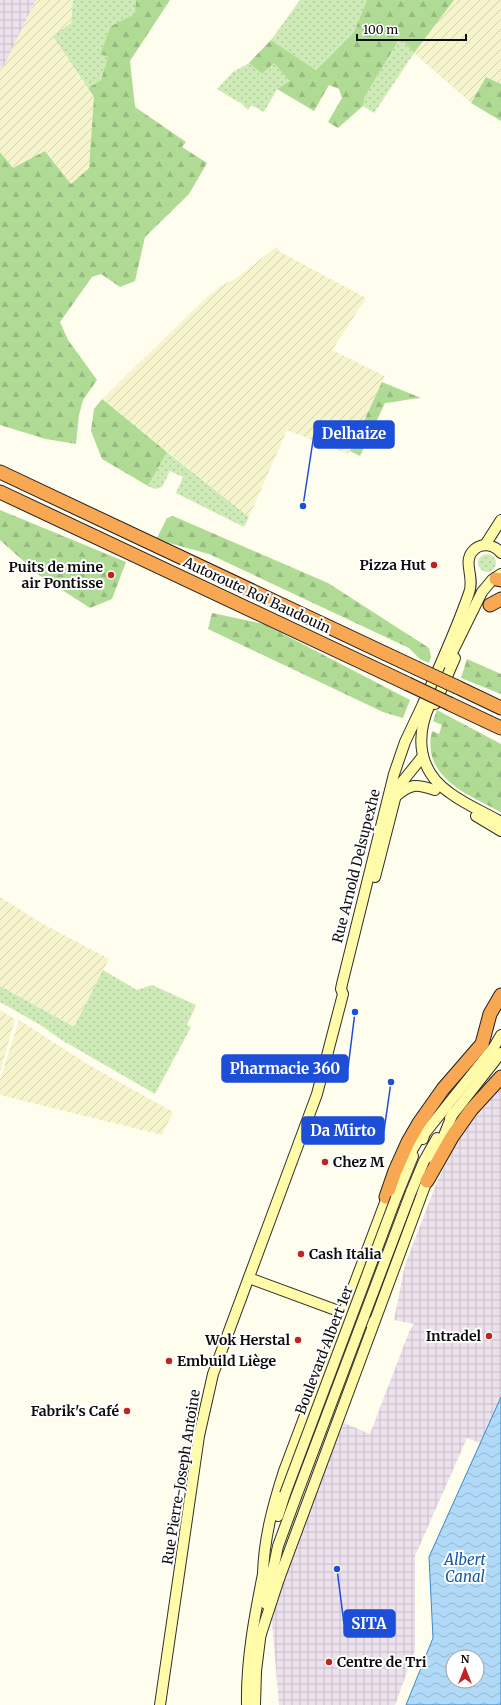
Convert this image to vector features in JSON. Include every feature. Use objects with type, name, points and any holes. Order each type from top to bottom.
[{"type":"highway","name":"Autoroute Roi Baudouin","points":[[0,472],[501,708]]},
{"type":"highway","name":"Autoroute Roi Baudouin","points":[[0,492],[501,728]]},
{"type":"highway","points":[[457,687],[475,688],[501,698]]},
{"type":"highway","points":[[488,722],[491,731],[501,736]]},
{"type":"highway","points":[[391,1198],[395,1171],[408,1142],[443,1089],[482,1044],[490,1014],[501,995]]},
{"type":"highway","points":[[427,1181],[452,1137],[463,1121],[501,1077]]},
{"type":"main road","points":[[485,545],[501,520]]},
{"type":"main road","points":[[500,821],[485,814],[441,787],[416,750],[416,734],[422,706],[469,594],[471,573],[468,558],[475,549],[485,545],[501,550]]},
{"type":"main road","points":[[471,573],[480,580],[498,578]]},
{"type":"main road","points":[[498,578],[482,592],[432,710],[428,726],[427,745],[434,766],[447,783],[500,821]]},
{"type":"main road","points":[[496,602],[476,617],[445,667],[424,716],[421,733],[421,756],[428,781],[435,790],[447,799],[501,831]]},
{"type":"main road","name":"Rue Arnold Delsupexhe","points":[[343,994],[341,989],[372,858],[394,774],[404,746],[422,706]]},
{"type":"main road","name":"Rue Arnold Delsupexhe","points":[[289,1171],[319,1087],[343,994],[347,991],[400,783],[421,756]]},
{"type":"main road","points":[[396,797],[405,788],[411,786],[418,785],[435,790]]},
{"type":"main road","name":"Boulevard Albert 1er","points":[[247,1705],[247,1680],[253,1628],[263,1574],[271,1542],[285,1494],[391,1198],[425,1133],[490,1052],[501,1035]]},
{"type":"main road","name":"Boulevard Albert 1er","points":[[254,1705],[260,1637],[275,1557],[411,1192],[429,1151],[453,1113],[501,1054]]},
{"type":"main road","points":[[260,1637],[279,1579],[375,1324],[440,1142],[453,1113]]},
{"type":"main road","name":"Rue Pierre-Joseph Antoine","points":[[160,1705],[199,1436],[205,1408],[215,1367],[289,1171]]},
{"type":"main road","points":[[263,1574],[264,1547],[277,1495],[343,1313],[391,1198]]},
{"type":"main road","points":[[249,1278],[375,1324]]},
{"type":"main road","points":[[256,1671],[261,1705]]},
{"type":"shaded area","points":[[0,0],[36,0],[3,68],[0,67]]},
{"type":"shaded area","points":[[501,1088],[501,1397],[480,1443],[467,1438],[415,1556],[415,1650],[395,1705],[279,1705],[272,1622],[274,1604],[329,1458],[344,1423],[370,1434],[409,1332],[414,1324],[394,1320],[405,1265],[437,1182],[455,1145],[476,1116]]},
{"type":"green space","points":[[36,0],[73,0],[71,23],[53,36],[94,97],[89,168],[71,184],[46,151],[13,168],[0,152],[0,67],[3,68]]},
{"type":"green space","points":[[73,0],[136,0],[136,14],[100,55],[108,56],[101,80],[88,88],[53,36],[71,23]]},
{"type":"green space","points":[[136,0],[170,0],[130,61],[135,107],[186,142],[182,147],[207,163],[189,194],[145,237],[135,281],[120,287],[101,274],[92,277],[60,322],[68,340],[97,380],[83,400],[79,415],[76,444],[46,439],[0,425],[0,152],[13,168],[45,151],[71,184],[89,168],[94,97],[88,88],[101,80],[108,56],[100,55],[111,26],[135,14]]},
{"type":"green space","points":[[300,0],[367,0],[354,32],[316,70],[271,40]]},
{"type":"green space","points":[[367,0],[454,0],[414,53],[400,38],[365,96],[363,106],[338,128],[328,122],[342,98],[339,89],[329,85],[314,111],[277,89],[290,81],[274,63],[262,74],[249,63],[271,40],[316,70],[354,32]]},
{"type":"green space","points":[[454,0],[501,0],[501,84],[486,77],[471,103],[414,53]]},
{"type":"green space","points":[[400,38],[414,53],[374,113],[363,106],[365,96]]},
{"type":"green space","points":[[249,63],[262,74],[274,63],[291,81],[277,89],[264,112],[251,105],[248,110],[242,104],[217,89],[233,72]]},
{"type":"green space","points":[[486,77],[501,84],[501,121],[471,103]]},
{"type":"green space","points":[[276,247],[280,252],[366,298],[332,350],[385,376],[348,454],[287,430],[249,517],[102,399],[206,298],[219,287],[238,277]]},
{"type":"green space","points":[[382,382],[421,398],[385,403],[360,456],[350,451]]},
{"type":"green space","points":[[102,399],[167,452],[148,486],[102,459],[91,431],[94,409]]},
{"type":"green space","points":[[167,452],[249,517],[244,527],[176,493],[183,477],[170,471],[162,487],[155,489],[148,486]]},
{"type":"green space","points":[[0,510],[126,562],[112,599],[90,608],[39,575],[0,540]]},
{"type":"green space","points":[[173,516],[328,583],[429,648],[431,657],[429,663],[420,659],[409,648],[209,554],[169,543],[157,538],[167,518]]},
{"type":"green space","points":[[483,554],[491,554],[496,559],[494,570],[491,572],[483,572],[478,567],[478,559]]},
{"type":"green space","points":[[212,613],[264,624],[410,700],[403,718],[383,712],[208,629]]},
{"type":"green space","points":[[467,659],[501,674],[501,694],[461,678]]},
{"type":"green space","points":[[437,710],[501,744],[501,812],[462,791],[440,772],[434,761],[430,747],[432,731],[439,734],[442,725],[433,721]]},
{"type":"green space","points":[[0,897],[43,924],[109,959],[74,1027],[0,986]]},
{"type":"green space","points":[[103,970],[137,990],[152,985],[196,1005],[187,1025],[191,1027],[155,1094],[0,1002],[0,986],[74,1027]]},
{"type":"green space","points":[[0,1010],[15,1019],[0,1072]]},
{"type":"green space","points":[[19,1020],[89,1065],[173,1112],[162,1135],[0,1095],[0,1080]]},
{"type":"water","name":"Albert Canal","points":[[501,1397],[501,1705],[406,1705],[433,1638],[429,1557]]},
{"type":"place","name":"Delhaize","points":[[303,506]]},
{"type":"place","name":"Pizza Hut","points":[[434,565]]},
{"type":"place","name":"Puits de mine air Pontisse","points":[[111,575]]},
{"type":"place","name":"Pharmacie 360","points":[[355,1012]]},
{"type":"place","name":"Da Mirto","points":[[391,1082]]},
{"type":"place","name":"Chez M","points":[[325,1162]]},
{"type":"place","name":"Cash Italia","points":[[301,1254]]},
{"type":"place","name":"Intradel","points":[[489,1336]]},
{"type":"place","name":"Wok Herstal","points":[[298,1340]]},
{"type":"place","name":"Embuild Liège","points":[[169,1361]]},
{"type":"place","name":"Fabrik's Café","points":[[127,1411]]},
{"type":"place","name":"SITA","points":[[337,1569]]},
{"type":"place","name":"Centre de Tri","points":[[329,1662]]}]
